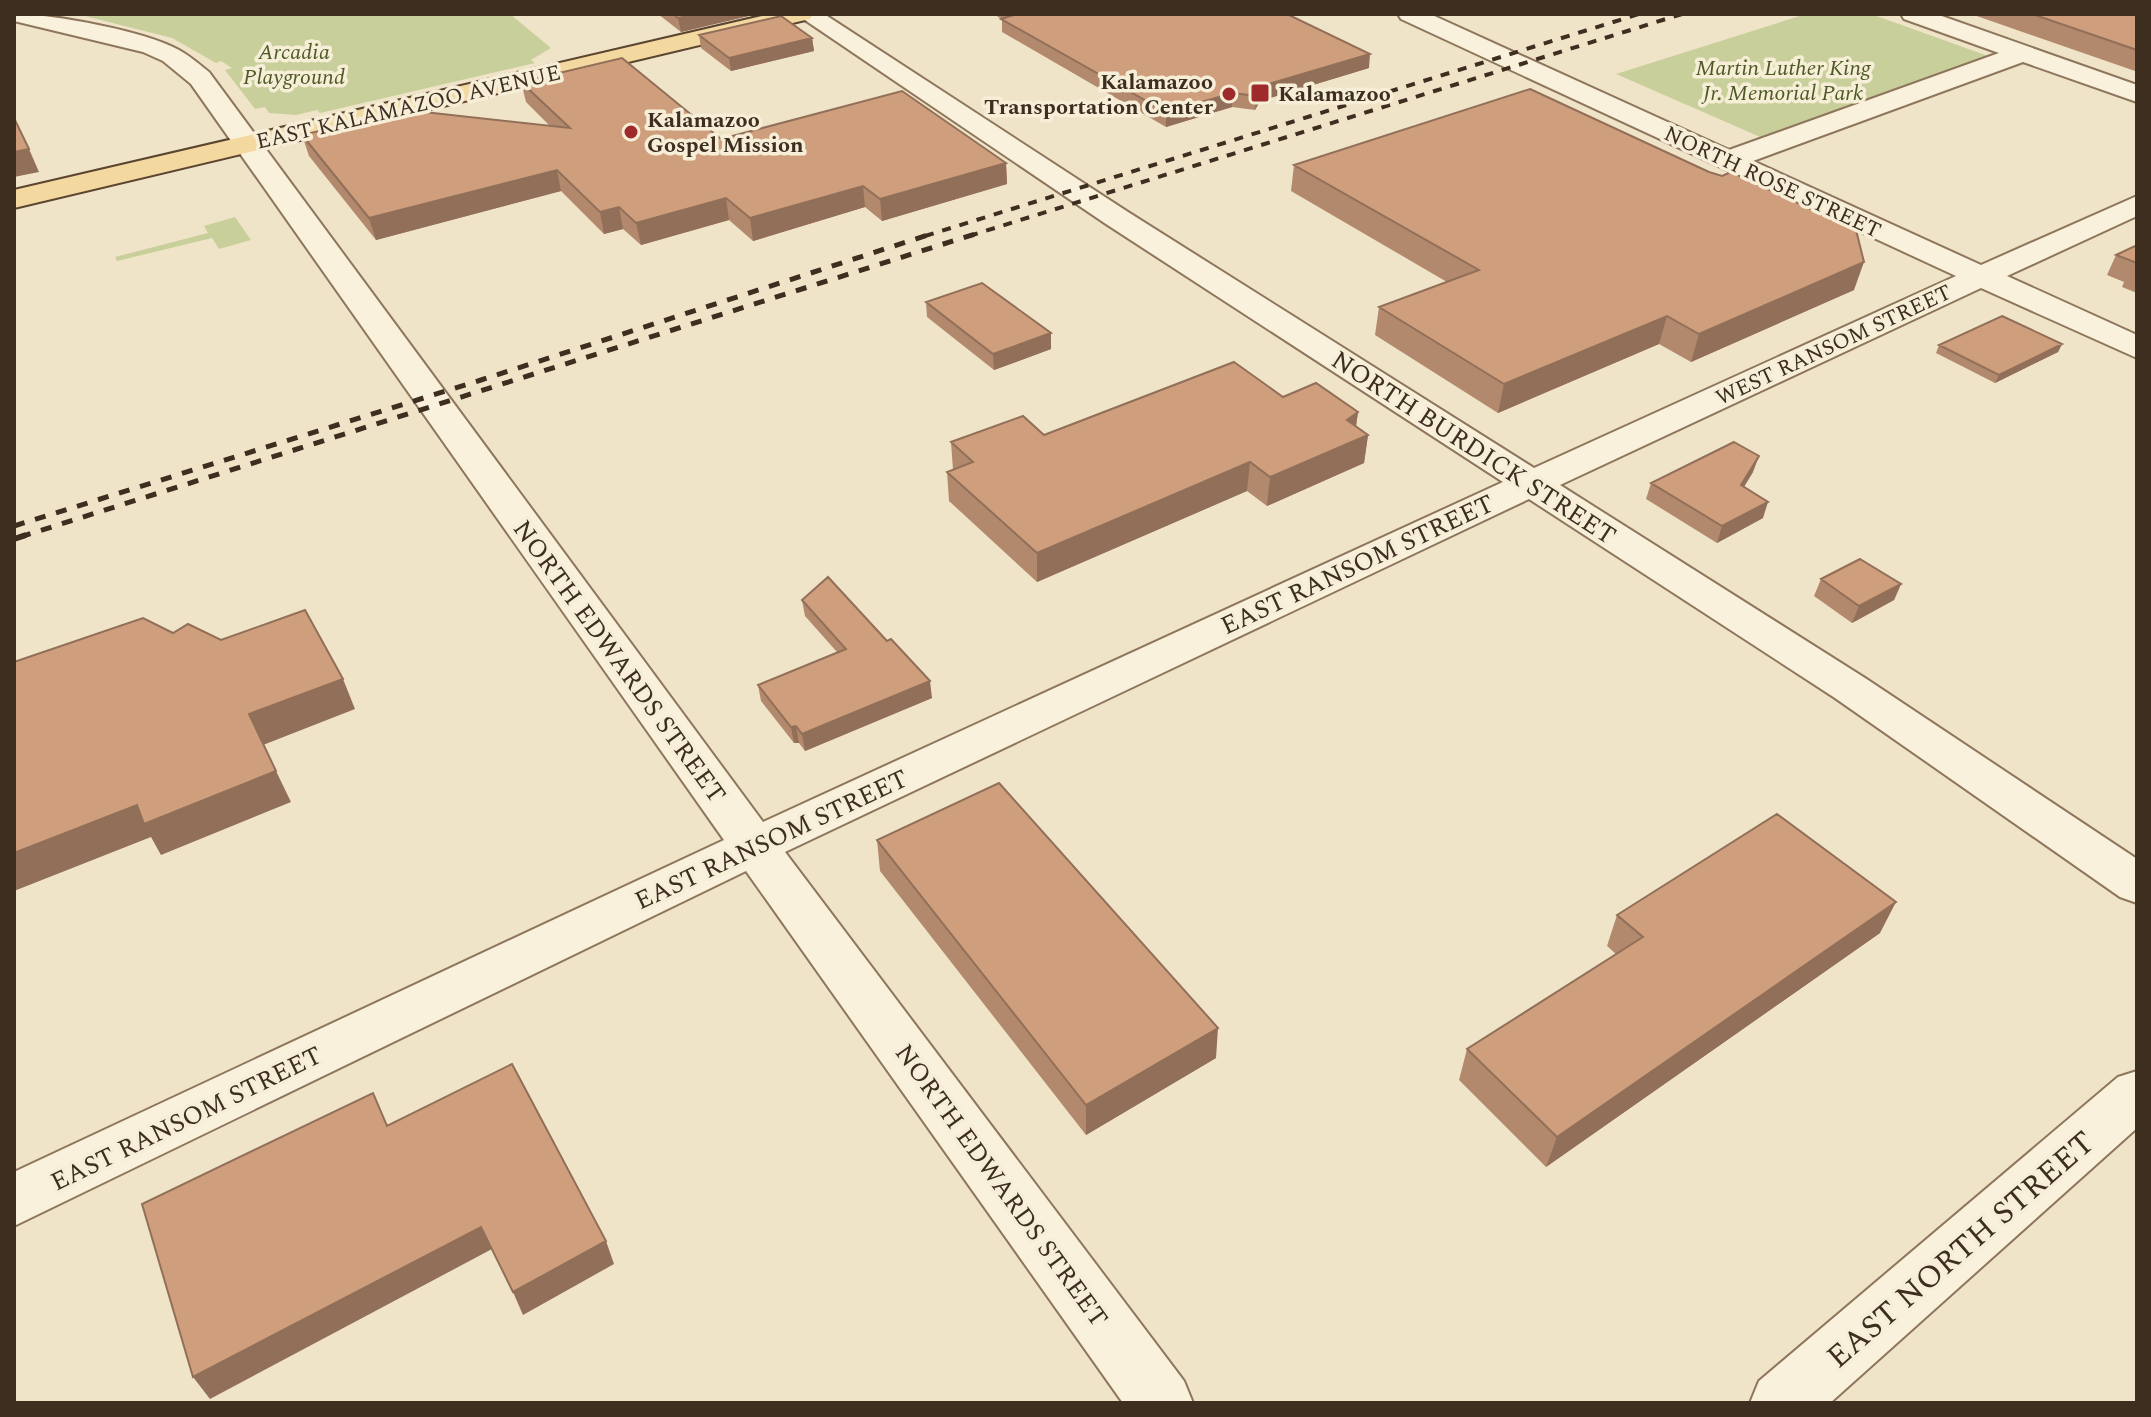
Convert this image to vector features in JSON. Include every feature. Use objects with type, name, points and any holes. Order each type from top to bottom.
[{"type":"main road","name":"EAST KALAMAZOO AVENUE","points":[[14,199],[801,14]]},
{"type":"street","name":"NORTH EDWARDS STREET","points":[[14,14],[126,39],[172,56],[200,78],[1161,1403]]},
{"type":"street","name":"NORTH BURDICK STREET","points":[[808,14],[1530,484],[1850,688],[2137,884]]},
{"type":"street","name":"NORTH ROSE STREET","points":[[1410,14],[2137,348]]},
{"type":"street","points":[[1913,14],[2137,94]]},
{"type":"street","points":[[1728,160],[2023,53]]},
{"type":"street","name":"WEST RANSOM STREET","points":[[1530,484],[2137,205]]},
{"type":"street","name":"EAST RANSOM STREET","points":[[14,1200],[755,846],[1530,484]]},
{"type":"street","name":"EAST NORTH STREET","points":[[1782,1403],[2137,1094]]},
{"type":"green space","name":"Arcadia Playground","points":[[77,14],[510,14],[551,48],[531,60],[535,63],[320,113],[317,110],[296,115],[269,113],[265,107],[255,109],[225,70],[232,68],[221,61],[216,63],[172,38]]},
{"type":"green space","name":"Martin Luther King Jr. Memorial Park","points":[[1806,14],[1871,14],[2002,61],[1774,143],[1616,74]]},
{"type":"green space","points":[[235,217],[251,240],[219,249],[212,238],[117,261],[115,257],[208,233],[204,226]]},
{"type":"building","points":[[673,14],[696,14],[678,18]]},
{"type":"building","points":[[1017,14],[1287,14],[1370,54],[1262,86],[1256,96],[1233,93],[1166,112],[1001,19]]},
{"type":"building","points":[[2032,14],[2137,14],[2137,50]]},
{"type":"building","points":[[781,16],[812,38],[729,58],[699,35]]},
{"type":"building","points":[[622,58],[721,139],[902,91],[1006,163],[880,199],[863,186],[750,218],[726,198],[636,223],[619,207],[600,212],[557,170],[369,218],[302,135],[406,110],[570,128],[521,82]]},
{"type":"building","points":[[1530,89],[1709,172],[1722,176],[1731,172],[1856,230],[1864,262],[1699,334],[1667,316],[1504,384],[1379,307],[1479,270],[1294,165]]},
{"type":"building","points":[[14,118],[29,149],[14,152]]},
{"type":"building","points":[[2137,245],[2137,263],[2116,255]]},
{"type":"building","points":[[982,283],[1051,333],[993,354],[926,302]]},
{"type":"building","points":[[2002,316],[2062,344],[1999,375],[1939,345]]},
{"type":"building","points":[[1234,362],[1283,397],[1316,383],[1358,412],[1347,420],[1368,435],[1270,477],[1250,462],[1037,553],[947,472],[973,462],[951,442],[1023,416],[1044,435]]},
{"type":"building","points":[[1734,442],[1759,456],[1741,485],[1768,502],[1722,526],[1651,483]]},
{"type":"building","points":[[1860,559],[1901,584],[1859,606],[1821,579]]},
{"type":"building","points":[[828,577],[887,641],[891,639],[930,681],[802,734],[796,726],[791,727],[758,685],[846,649],[802,600]]},
{"type":"building","points":[[305,610],[343,679],[249,714],[276,771],[144,824],[137,805],[14,853],[14,662],[143,618],[173,633],[188,624],[221,640]]},
{"type":"building","points":[[999,783],[1218,1028],[1086,1105],[877,840]]},
{"type":"building","points":[[1777,814],[1896,902],[1557,1137],[1467,1049],[1643,937],[1617,915]]},
{"type":"building","points":[[512,1064],[606,1241],[513,1292],[481,1227],[193,1377],[142,1204],[373,1093],[387,1126]]},
{"type":"railway","points":[[925,236],[1639,14]]},
{"type":"railway","points":[[969,236],[1682,14]]},
{"type":"railway","points":[[14,526],[481,380],[931,234]]},
{"type":"railway","points":[[20,537],[975,234]]},
{"type":"railway","points":[[20,537],[26,535]]},
{"type":"railway","points":[[14,539],[20,537]]},
{"type":"place","name":"Kalamazoo","points":[[1260,93]]},
{"type":"place","name":"Kalamazoo Transportation Center","points":[[1229,94]]},
{"type":"place","name":"Kalamazoo Gospel Mission","points":[[631,132]]}]
